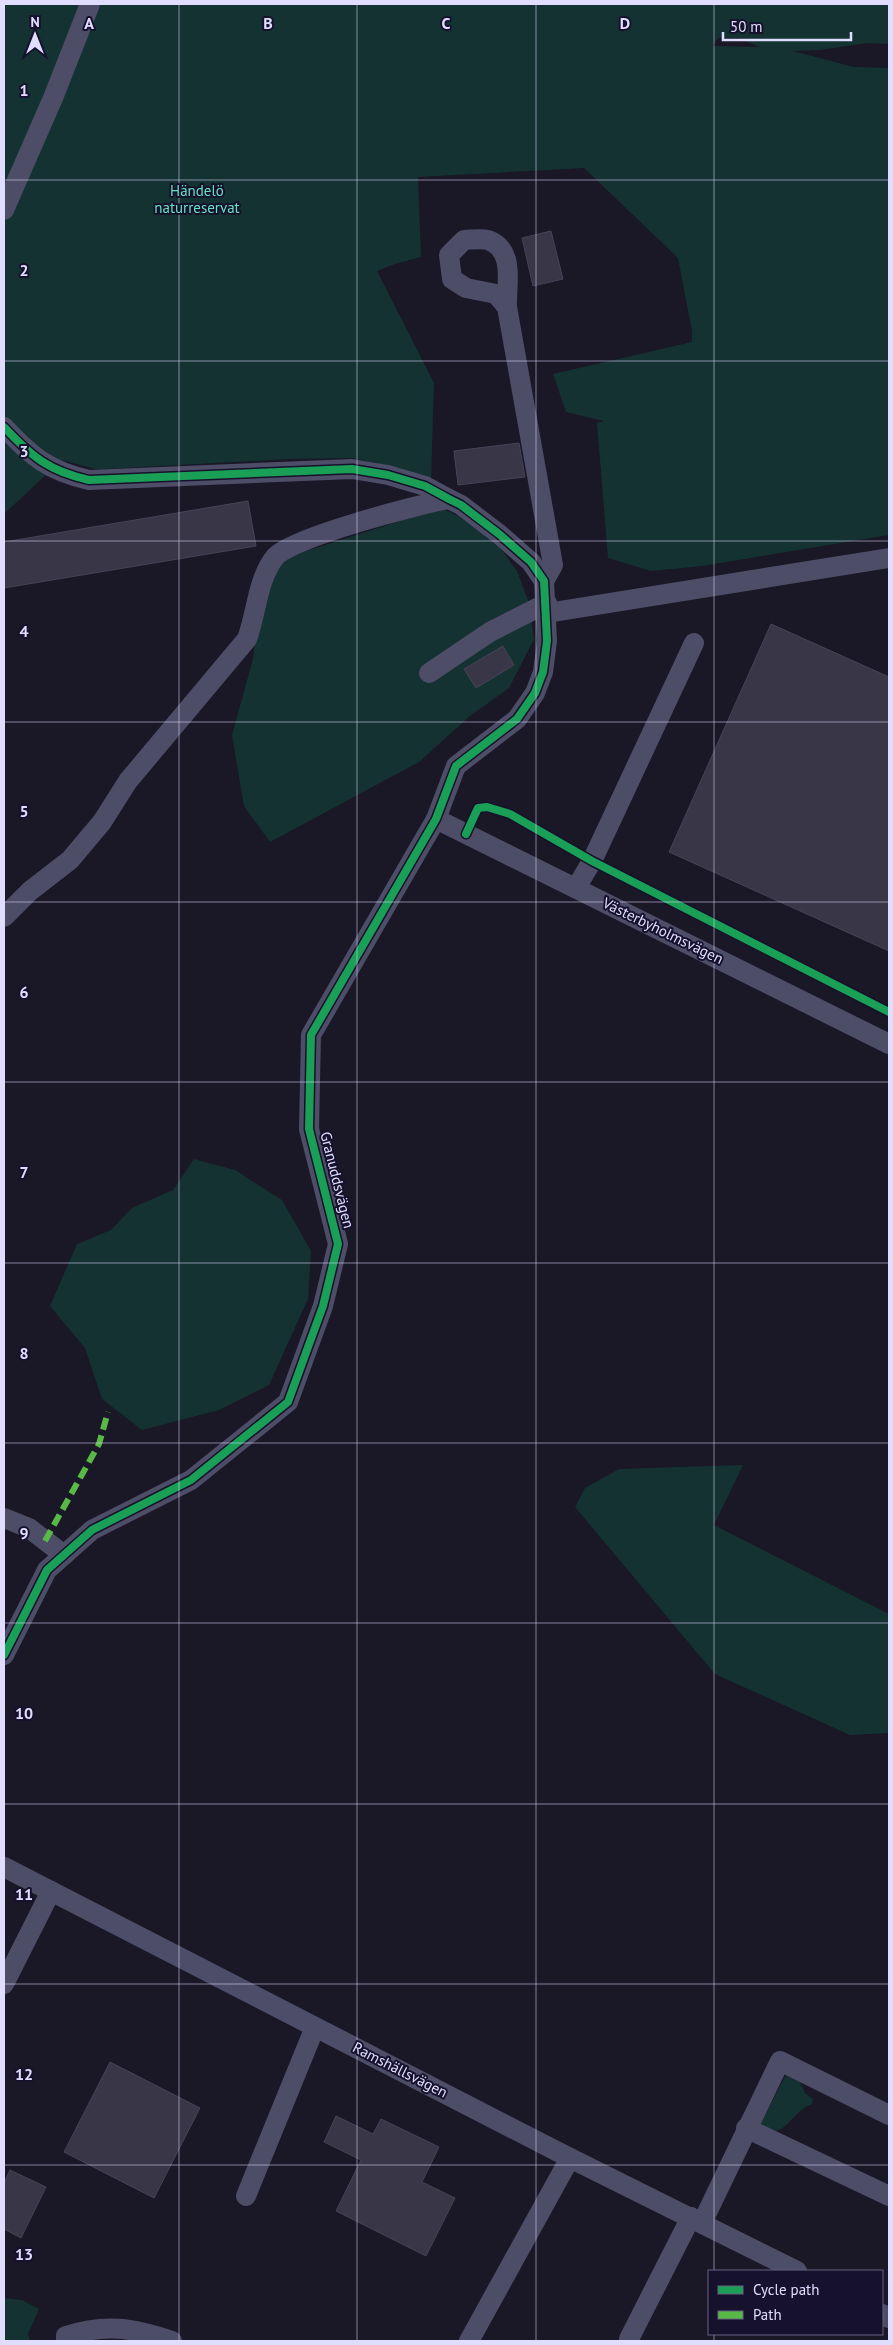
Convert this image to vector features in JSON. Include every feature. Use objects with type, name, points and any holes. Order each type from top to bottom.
[{"type":"street","points":[[4,210],[53,98],[90,4]]},
{"type":"street","points":[[4,427],[30,455],[67,475],[89,480],[352,469],[388,475],[424,486],[461,505],[532,562],[544,581],[553,565],[507,307]]},
{"type":"street","points":[[4,917],[30,891],[70,860],[102,822],[128,781],[246,639],[254,618],[261,580],[276,555],[304,541],[334,531],[396,511],[449,499]]},
{"type":"street","points":[[429,673],[490,632],[547,608],[889,558]]},
{"type":"street","name":"Granuddsvägen","points":[[4,1655],[47,1570],[92,1530],[191,1480],[288,1402],[323,1306],[338,1244],[309,1129],[311,1035],[436,819],[456,766],[517,719],[535,693],[543,672],[547,641],[547,608],[544,581]]},
{"type":"street","points":[[576,888],[592,861],[694,642]]},
{"type":"street","name":"Västerbyholmsvägen","points":[[436,819],[889,1044]]},
{"type":"street","points":[[4,1518],[29,1528],[64,1556]]},
{"type":"street","name":"Ramshällsvägen","points":[[4,1867],[570,2158],[795,2270]]},
{"type":"street","points":[[4,1984],[51,1891]]},
{"type":"street","points":[[246,2196],[316,2027]]},
{"type":"street","points":[[629,2339],[746,2128],[780,2061],[889,2115]]},
{"type":"street","points":[[746,2128],[889,2196]]},
{"type":"street","points":[[469,2341],[570,2158]]},
{"type":"street","points":[[66,2341],[66,2336],[90,2328],[136,2330],[172,2341]]},
{"type":"green space","name":"Händelö naturreservat","points":[[4,4],[889,4],[889,44],[867,43],[820,50],[793,51],[854,67],[889,68],[889,535],[702,566],[651,571],[608,558],[597,423],[604,421],[566,412],[553,374],[692,342],[692,331],[678,258],[584,168],[418,177],[421,257],[377,271],[434,383],[431,481],[433,483],[399,468],[352,458],[289,459],[105,469],[95,469],[62,460],[4,514]],"holes":[[[719,38],[738,38],[760,47],[712,46]]]},
{"type":"green space","points":[[441,508],[458,516],[496,542],[517,571],[529,603],[534,639],[509,688],[470,716],[419,762],[270,842],[244,806],[232,735],[253,659],[261,595],[279,562],[303,552]]},
{"type":"green space","points":[[194,1159],[235,1170],[282,1200],[311,1251],[308,1299],[269,1385],[219,1410],[142,1430],[102,1399],[85,1348],[50,1306],[77,1244],[111,1230],[132,1208],[173,1190]]},
{"type":"green space","points":[[743,1465],[714,1525],[889,1614],[889,1733],[850,1735],[715,1674],[575,1507],[585,1488],[619,1469]]},
{"type":"green space","points":[[786,2075],[800,2082],[805,2093],[813,2099],[812,2104],[805,2107],[784,2127],[772,2131],[764,2130],[761,2123]]},
{"type":"green space","points":[[4,2298],[22,2300],[39,2309],[28,2334],[30,2341],[4,2341]]},
{"type":"building","points":[[551,231],[563,279],[533,286],[522,238]]},
{"type":"building","points":[[519,443],[525,477],[458,485],[454,451]]},
{"type":"building","points":[[248,501],[256,546],[4,588],[4,542]]},
{"type":"building","points":[[771,624],[889,677],[889,951],[669,852]]},
{"type":"building","points":[[503,646],[514,665],[476,688],[464,669]]},
{"type":"building","points":[[110,2062],[200,2108],[154,2198],[64,2152]]},
{"type":"building","points":[[336,2116],[373,2134],[381,2119],[439,2147],[422,2182],[455,2198],[426,2256],[336,2211],[361,2160],[324,2142]]},
{"type":"building","points":[[10,2170],[46,2187],[21,2238],[4,2229],[4,2183]]},
{"type":"marked path","points":[[45,1541],[99,1444],[108,1412]]},
{"type":"cycle path","points":[[4,427],[23,447],[42,461],[63,472],[89,480],[352,469],[388,475],[425,486],[461,505],[499,534],[531,562],[544,581],[547,641],[543,672],[535,693],[517,719],[456,766],[436,819],[311,1035],[309,1129],[338,1244],[323,1306],[288,1402],[191,1480],[92,1530],[47,1570],[4,1655]]},
{"type":"cycle path","points":[[466,834],[478,808],[487,807],[510,814],[592,861],[889,1012]]}]
